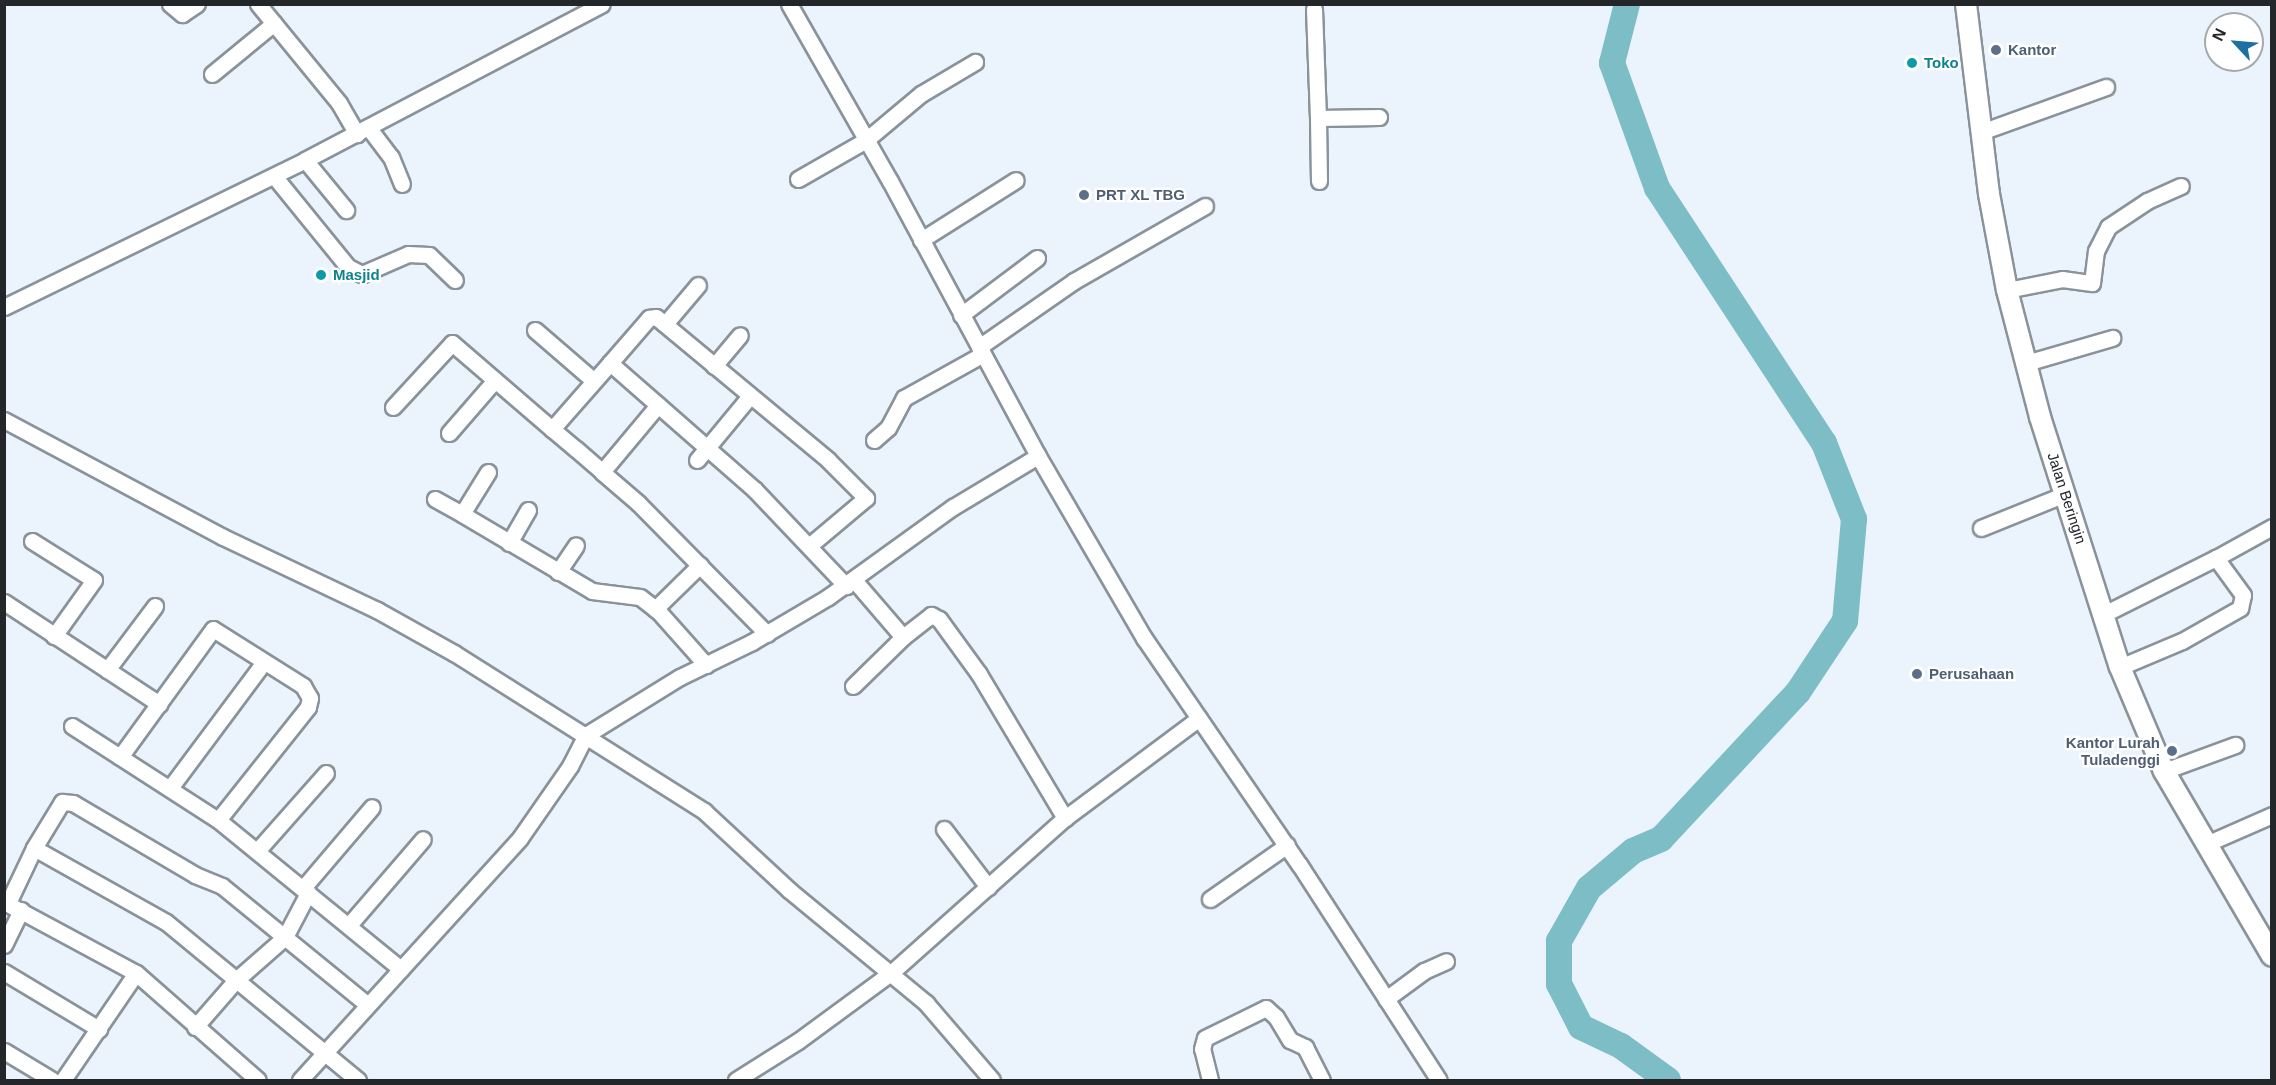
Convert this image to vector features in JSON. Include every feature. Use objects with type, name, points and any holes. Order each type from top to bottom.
[{"type":"street","points":[[170,4],[182,14],[197,4]]},
{"type":"street","points":[[258,4],[339,103],[391,157],[402,184]]},
{"type":"street","points":[[4,307],[305,160],[602,4]]},
{"type":"street","points":[[789,4],[866,140],[1038,456],[1144,638],[1287,845],[1439,1080]]},
{"type":"street","name":"Jalan Beringin","points":[[1966,4],[1981,132],[2007,290],[2065,494],[2120,667],[2164,771],[2271,956]]},
{"type":"street","points":[[1314,9],[1319,181]]},
{"type":"street","points":[[212,74],[274,23]]},
{"type":"street","points":[[798,178],[866,140],[921,94],[975,62]]},
{"type":"street","points":[[1981,132],[2106,87]]},
{"type":"street","points":[[1318,118],[1379,117]]},
{"type":"street","points":[[305,160],[346,210]]},
{"type":"street","points":[[273,176],[348,267],[362,274],[384,268],[408,254],[429,255],[455,280]]},
{"type":"street","points":[[921,240],[1016,180]]},
{"type":"street","points":[[2007,290],[2062,279],[2092,283],[2096,250],[2108,227],[2147,201],[2181,186]]},
{"type":"street","points":[[874,440],[888,428],[904,398],[981,351],[1074,281],[1205,206]]},
{"type":"street","points":[[961,315],[1037,258]]},
{"type":"street","points":[[665,324],[698,285]]},
{"type":"street","points":[[552,429],[649,318],[656,317],[828,460],[866,498],[810,545]]},
{"type":"street","points":[[534,330],[594,381]]},
{"type":"street","points":[[714,366],[740,334]]},
{"type":"street","points":[[2026,363],[2112,338]]},
{"type":"street","points":[[393,407],[452,343],[602,472],[700,565],[767,634]]},
{"type":"street","points":[[610,363],[709,447],[903,637]]},
{"type":"street","points":[[449,433],[495,380]]},
{"type":"street","points":[[697,460],[750,396]]},
{"type":"street","points":[[602,472],[658,405]]},
{"type":"street","points":[[4,420],[224,537],[376,610],[511,686],[704,811],[789,890],[892,972],[926,1003],[992,1080]]},
{"type":"street","points":[[300,1080],[327,1053],[520,838],[570,766],[586,735],[706,665],[767,634],[842,578],[1038,456]]},
{"type":"street","points":[[462,514],[488,472]]},
{"type":"street","points":[[1981,528],[2065,494]]},
{"type":"street","points":[[435,499],[558,572],[605,595],[635,595],[655,609],[706,665]]},
{"type":"street","points":[[509,543],[528,510]]},
{"type":"street","points":[[2104,614],[2216,558],[2271,527]]},
{"type":"street","points":[[32,541],[94,580],[54,636]]},
{"type":"street","points":[[558,572],[576,545]]},
{"type":"street","points":[[2120,667],[2182,641],[2240,608],[2243,595],[2216,558]]},
{"type":"street","points":[[655,609],[700,565]]},
{"type":"street","points":[[4,602],[159,704]]},
{"type":"street","points":[[107,670],[155,606]]},
{"type":"street","points":[[853,686],[903,637],[932,615],[939,619],[979,674],[1065,818]]},
{"type":"street","points":[[120,757],[213,629],[303,686],[309,693],[308,707],[218,820]]},
{"type":"street","points":[[170,788],[264,662]]},
{"type":"street","points":[[736,1080],[798,1041],[892,972],[1065,818],[1199,718]]},
{"type":"street","points":[[72,726],[218,820],[401,969]]},
{"type":"street","points":[[2164,771],[2235,745]]},
{"type":"street","points":[[257,851],[326,777]]},
{"type":"street","points":[[4,945],[11,905],[34,848],[66,800],[195,875],[222,886],[368,1005]]},
{"type":"street","points":[[195,1027],[236,980],[281,935],[306,891],[371,812]]},
{"type":"street","points":[[2206,844],[2271,815]]},
{"type":"street","points":[[944,829],[988,887]]},
{"type":"street","points":[[349,925],[423,843]]},
{"type":"street","points":[[1210,899],[1287,845]]},
{"type":"street","points":[[34,848],[166,922],[358,1080]]},
{"type":"street","points":[[11,905],[136,973],[258,1080]]},
{"type":"street","points":[[1386,999],[1424,971],[1446,961]]},
{"type":"street","points":[[4,972],[99,1029]]},
{"type":"street","points":[[63,1080],[136,973]]},
{"type":"street","points":[[1210,1080],[1202,1049],[1205,1038],[1266,1008],[1276,1017],[1290,1040],[1305,1047],[1322,1080]]},
{"type":"street","points":[[4,1051],[52,1080]]},
{"type":"waterway","points":[[1627,4],[1612,63],[1657,188],[1824,443],[1854,519],[1845,621],[1798,692],[1661,839],[1633,851],[1589,888],[1559,941],[1559,984],[1581,1027],[1621,1046],[1668,1080]]},
{"type":"place","name":"Kantor","points":[[1996,50]]},
{"type":"place","name":"Toko","points":[[1912,63]]},
{"type":"place","name":"PRT XL TBG","points":[[1084,195]]},
{"type":"place","name":"Masjid","points":[[321,275]]},
{"type":"place","name":"Perusahaan","points":[[1917,674]]},
{"type":"place","name":"Kantor Lurah Tuladenggi","points":[[2172,751]]}]
